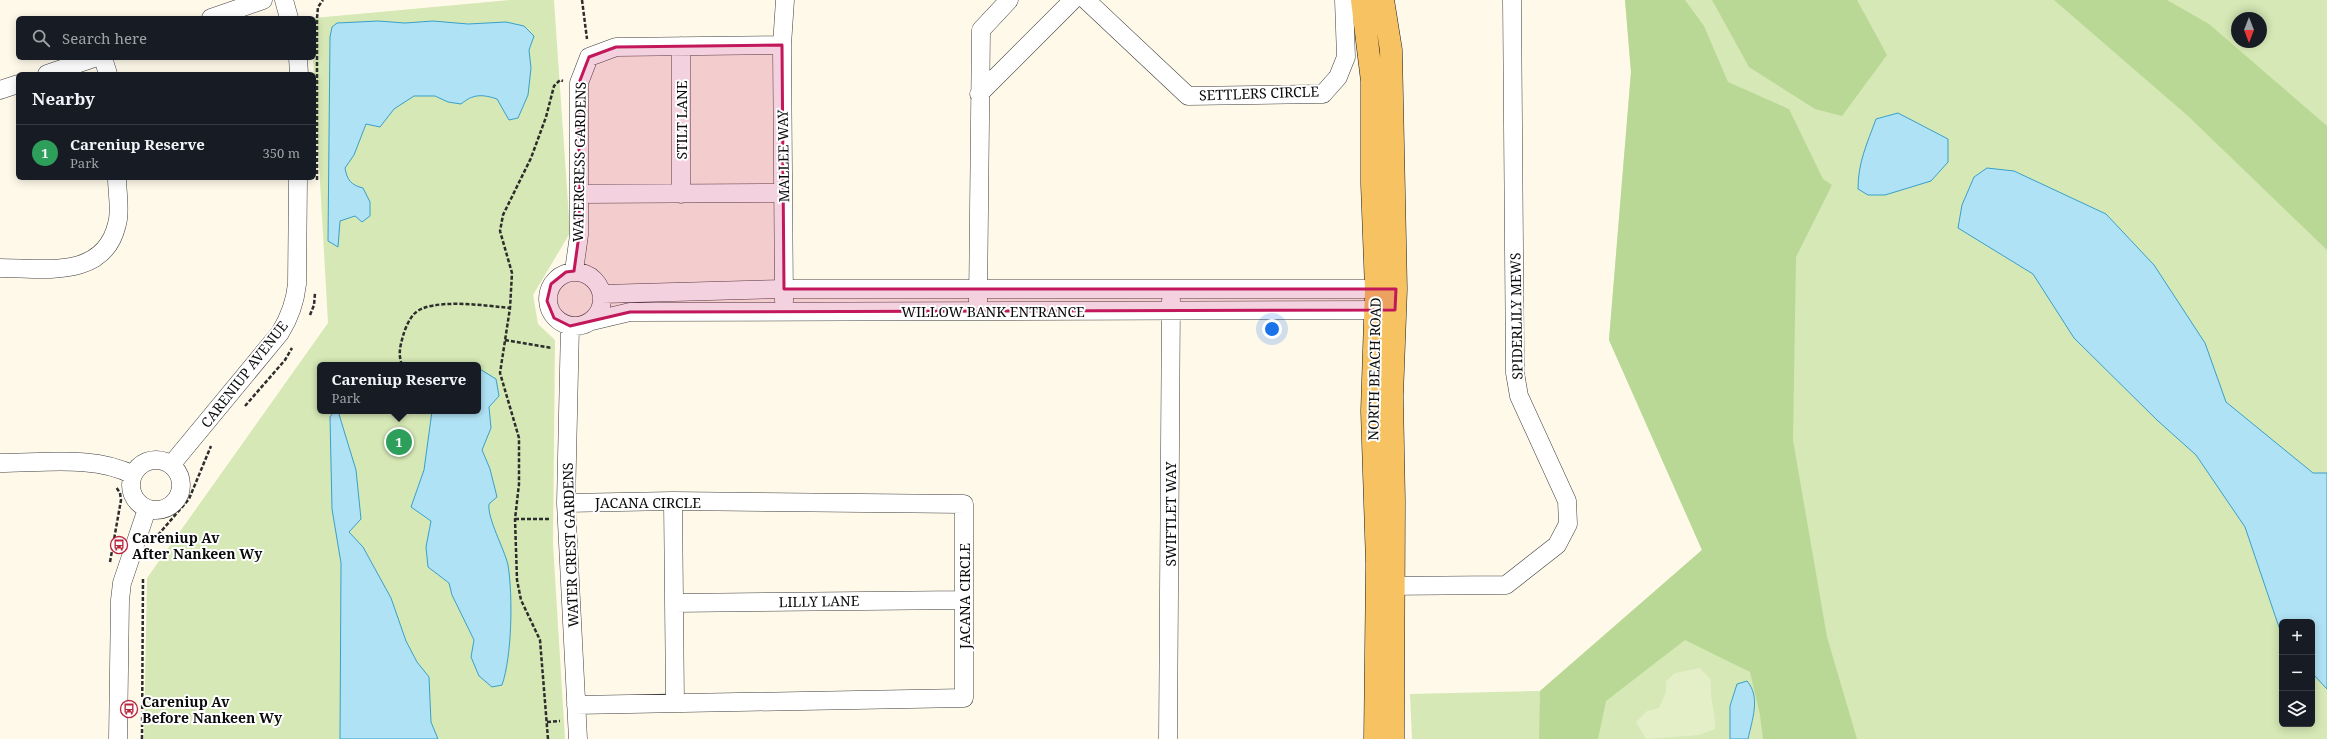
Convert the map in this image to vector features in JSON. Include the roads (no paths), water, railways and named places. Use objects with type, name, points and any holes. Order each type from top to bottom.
[{"type":"main road","name":"NORTH BEACH ROAD","points":[[1362,0],[1372,82],[1372,184],[1386,299],[1392,396],[1385,586],[1375,739]]},
{"type":"main road","name":"NORTH BEACH ROAD","points":[[1383,0],[1391,50],[1386,299]]},
{"type":"main road","name":"NORTH BEACH ROAD","points":[[1385,586],[1393,739]]},
{"type":"street","points":[[217,16],[263,0]]},
{"type":"street","points":[[284,0],[288,16]]},
{"type":"street","name":"MALLEE WAY","points":[[784,0],[782,45],[784,311]]},
{"type":"street","points":[[977,310],[979,290],[979,94],[981,30],[1009,0]]},
{"type":"street","points":[[979,94],[1073,0]]},
{"type":"street","name":"SETTLERS CIRCLE","points":[[1086,0],[1188,96],[1323,94],[1338,77],[1346,57],[1344,0]]},
{"type":"street","name":"SPIDERLILY MEWS","points":[[1385,586],[1506,586],[1557,545],[1568,524],[1567,501],[1519,396],[1515,373],[1512,0]]},
{"type":"street","points":[[681,46],[782,45]]},
{"type":"street","name":"WATERCRESS GARDENS","points":[[574,271],[579,236],[579,83],[589,57],[616,47],[681,46]]},
{"type":"street","name":"STILT LANE","points":[[681,46],[681,194]]},
{"type":"street","points":[[53,72],[88,60]]},
{"type":"street","points":[[104,60],[107,72]]},
{"type":"street","points":[[298,60],[299,72]]},
{"type":"street","points":[[0,90],[16,85]]},
{"type":"street","points":[[0,268],[74,268],[89,262],[104,251],[118,223],[117,180]]},
{"type":"street","name":"CARENIUP AVENUE","points":[[171,465],[280,333],[289,318],[296,301],[298,180]]},
{"type":"street","points":[[580,194],[783,193]]},
{"type":"street","points":[[574,271],[584,273],[592,278],[599,285],[602,294],[602,304],[598,313],[592,321],[581,326],[570,326],[561,323],[554,318],[549,310],[547,296],[551,284],[557,277],[574,271]]},
{"type":"street","name":"WILLOW BANK ENTRANCE","points":[[602,294],[784,289],[1172,290],[1386,299]]},
{"type":"street","name":"SWIFTLET WAY","points":[[1168,739],[1172,290]]},
{"type":"street","name":"WILLOW BANK ENTRANCE","points":[[592,321],[630,312],[977,310],[1171,311],[1386,299]]},
{"type":"street","name":"WATER CREST GARDENS","points":[[570,326],[566,511],[578,739]]},
{"type":"street","points":[[154,460],[171,465],[177,471],[181,479],[181,488],[178,497],[165,509],[147,509],[140,505],[132,491],[133,475],[141,465],[154,460]]},
{"type":"street","points":[[0,464],[99,463],[118,467],[133,475]]},
{"type":"street","points":[[673,502],[675,702]]},
{"type":"street","name":"JACANA CIRCLE","points":[[566,511],[673,502],[964,504],[964,698],[675,702],[576,705]]},
{"type":"street","points":[[118,739],[120,600],[122,583],[147,509]]},
{"type":"street","name":"LILLY LANE","points":[[674,603],[964,600]]},
{"type":"water","points":[[378,21],[405,23],[433,21],[468,24],[506,22],[524,26],[534,36],[529,50],[531,68],[528,95],[518,118],[509,120],[497,99],[492,97],[478,96],[470,98],[461,104],[448,102],[435,96],[414,96],[394,109],[380,127],[366,124],[354,155],[345,168],[350,181],[353,184],[363,188],[370,202],[370,216],[362,222],[355,216],[340,221],[338,247],[328,241],[330,37],[332,27],[337,23]]},
{"type":"water","points":[[1898,113],[1948,139],[1948,162],[1931,181],[1885,195],[1868,195],[1858,189],[1858,179],[1861,162],[1869,137],[1876,119]]},
{"type":"water","points":[[1987,168],[2014,171],[2106,214],[2154,265],[2205,343],[2226,402],[2313,473],[2327,473],[2327,689],[2315,676],[2315,619],[2279,619],[2279,627],[2245,527],[2196,455],[2158,421],[2074,338],[2033,274],[1958,228],[1962,205],[1974,177]]},
{"type":"water","points":[[481,370],[496,379],[499,396],[489,407],[491,428],[482,450],[490,469],[497,497],[489,504],[489,510],[508,565],[510,578],[510,642],[502,685],[492,687],[479,676],[471,657],[474,640],[452,595],[449,583],[428,567],[426,547],[431,521],[411,507],[424,470],[432,414],[481,414]]},
{"type":"water","points":[[332,414],[339,414],[356,470],[361,519],[349,532],[363,547],[391,598],[406,641],[417,662],[429,677],[431,722],[438,739],[340,739],[341,563],[332,509],[330,417]]},
{"type":"water","points":[[1747,681],[1754,694],[1755,701],[1748,739],[1730,739],[1730,706],[1737,684]]},
{"type":"place","name":"Careniup Reserve","points":[[399,442]]},
{"type":"place","name":"Careniup Av After Nankeen Wy","points":[[119,545]]},
{"type":"place","name":"Careniup Av Before Nankeen Wy","points":[[129,709]]}]
